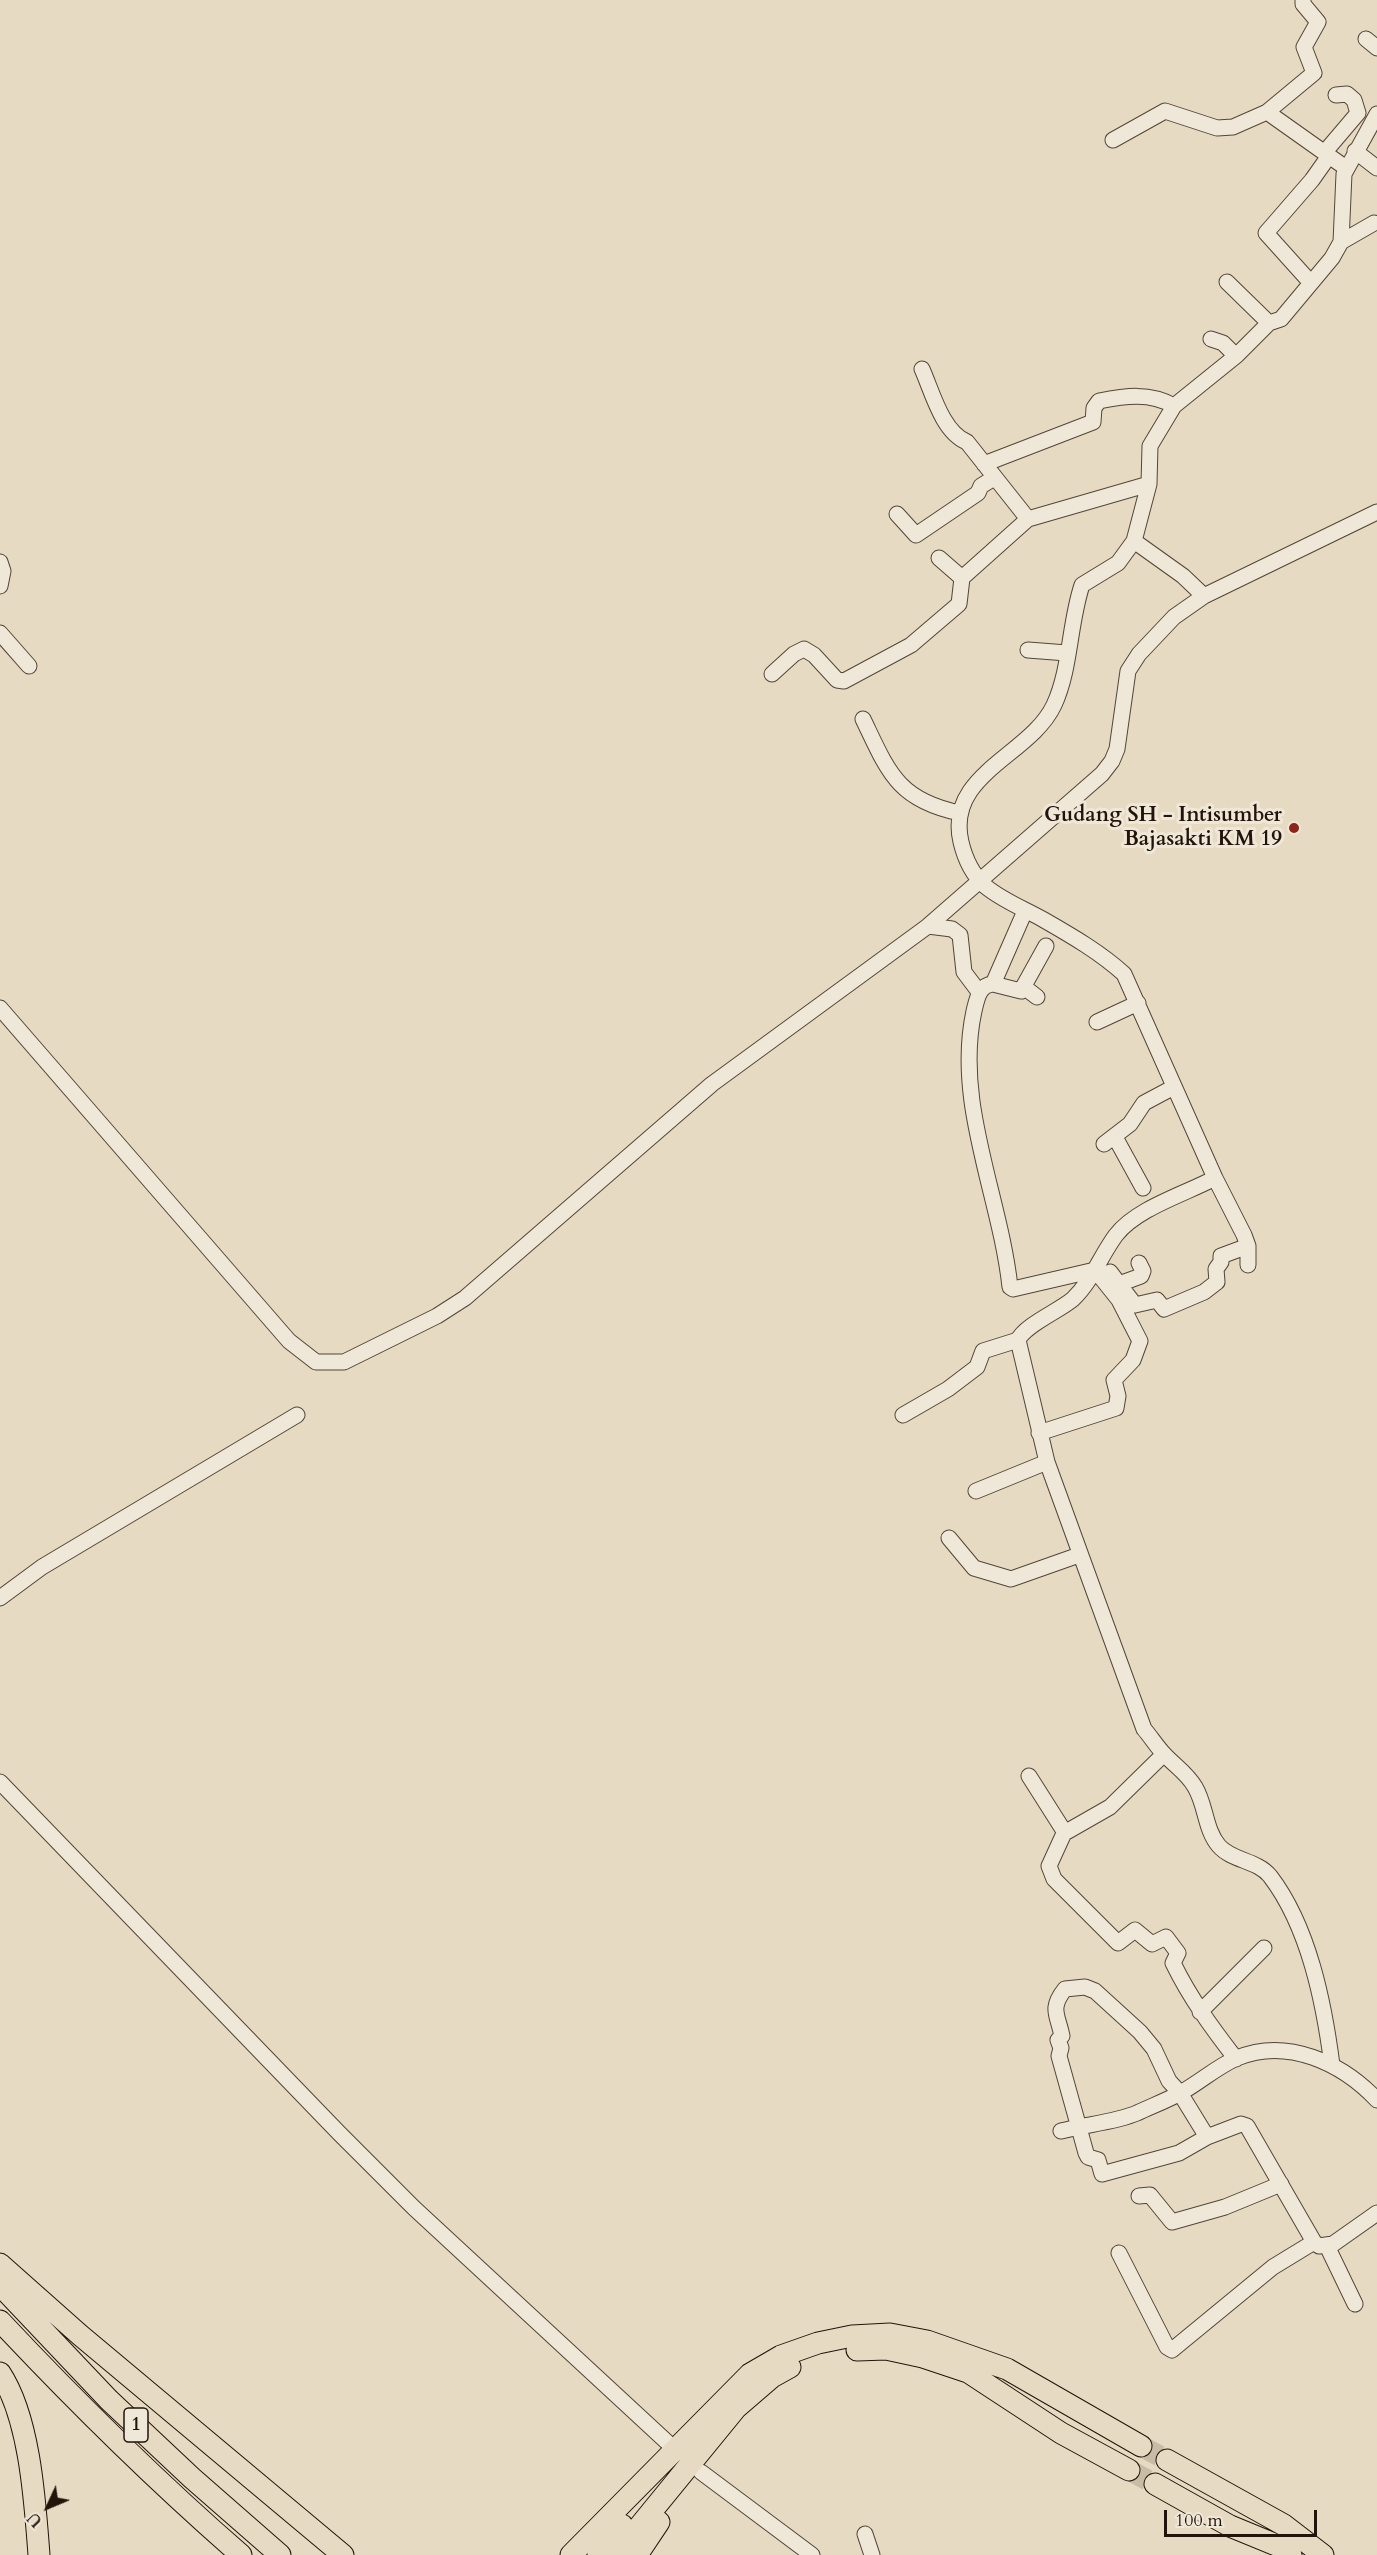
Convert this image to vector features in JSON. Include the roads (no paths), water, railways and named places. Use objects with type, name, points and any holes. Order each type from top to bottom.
[{"type":"highway","points":[[0,2264],[80,2335],[343,2555]]},
{"type":"highway","name":"1","points":[[0,2285],[109,2400],[192,2478],[280,2555]]},
{"type":"highway","name":"1","points":[[0,2321],[89,2416],[173,2496],[242,2555]]},
{"type":"highway","points":[[616,2555],[750,2374],[781,2356],[818,2343],[852,2336],[890,2334],[927,2342],[1007,2369],[1141,2446]]},
{"type":"highway","points":[[571,2555],[719,2416],[772,2377],[794,2365],[822,2355],[886,2349],[923,2357],[968,2372],[1061,2433],[1129,2470]]},
{"type":"highway","points":[[0,2373],[16,2409],[27,2450],[34,2492],[39,2555]]},
{"type":"highway","points":[[598,2555],[719,2416]]},
{"type":"highway","points":[[637,2555],[719,2416]]},
{"type":"highway","points":[[1167,2460],[1284,2525],[1323,2555]]},
{"type":"highway","points":[[1155,2484],[1230,2526],[1281,2547],[1291,2555]]},
{"type":"street","points":[[1113,141],[1165,111],[1216,128],[1233,127],[1267,112],[1314,73],[1304,47],[1318,22],[1303,4],[1303,0]]},
{"type":"street","points":[[1311,283],[1266,233],[1358,113],[1354,100],[1347,94],[1336,95]]},
{"type":"street","points":[[1267,112],[1346,168]]},
{"type":"street","points":[[1248,1265],[1248,1246],[1215,1178],[1127,979],[1109,961],[1002,898],[980,880],[970,866],[963,849],[959,834],[960,813],[967,798],[984,775],[1028,735],[1051,710],[1067,653],[1082,585],[1118,563],[1134,541],[1149,484],[1150,446],[1174,406],[1236,356],[1269,323],[1281,319],[1332,258],[1341,242],[1343,180],[1346,168],[1377,114]]},
{"type":"street","points":[[1355,151],[1377,168]]},
{"type":"street","points":[[1341,242],[1374,223]]},
{"type":"street","points":[[1227,282],[1269,323]]},
{"type":"street","points":[[1211,339],[1223,343],[1236,356]]},
{"type":"street","points":[[922,369],[951,429],[967,442],[1028,519]]},
{"type":"street","points":[[984,464],[1092,423],[1095,419],[1095,405],[1099,401],[1147,396],[1159,398],[1174,406]]},
{"type":"street","points":[[897,514],[916,535],[978,493],[981,486],[994,478]]},
{"type":"street","points":[[771,674],[794,654],[804,650],[814,655],[837,680],[844,681],[876,665],[911,645],[948,614],[961,599],[962,578],[1005,537],[1028,519],[1149,484]]},
{"type":"street","points":[[0,1008],[289,1341],[316,1362],[333,1364],[344,1362],[437,1316],[465,1299],[712,1084],[928,926],[1108,768],[1117,749],[1125,680],[1132,662],[1174,617],[1204,596],[1377,512]]},
{"type":"street","points":[[1134,541],[1166,563],[1204,596]]},
{"type":"street","points":[[939,558],[962,578]]},
{"type":"street","points":[[0,562],[3,571],[0,586]]},
{"type":"street","points":[[0,633],[29,666]]},
{"type":"street","points":[[1028,650],[1067,653]]},
{"type":"street","points":[[863,719],[881,761],[892,777],[929,805],[960,813]]},
{"type":"street","points":[[993,984],[1025,911]]},
{"type":"street","points":[[928,926],[952,929],[960,935],[964,972],[979,992]]},
{"type":"street","points":[[1046,946],[1024,987],[1019,991],[993,984],[986,985],[979,992],[971,1027],[968,1062],[971,1099],[1003,1242],[1010,1287],[1013,1289],[1098,1265]]},
{"type":"street","points":[[1024,987],[1037,997]]},
{"type":"street","points":[[1097,1022],[1138,1003]]},
{"type":"street","points":[[1143,1188],[1109,1140],[1130,1124],[1144,1103],[1174,1087]]},
{"type":"street","points":[[903,1415],[948,1389],[977,1367],[984,1350],[1018,1340],[1024,1332],[1073,1298],[1128,1222],[1215,1178]]},
{"type":"street","points":[[1098,1265],[1119,1284],[1135,1305],[1157,1300],[1162,1307],[1167,1309],[1204,1292],[1217,1282],[1216,1269],[1221,1262],[1221,1256],[1248,1246]]},
{"type":"street","points":[[1119,1284],[1141,1276],[1143,1271],[1139,1263]]},
{"type":"street","points":[[1039,1433],[1116,1408],[1118,1396],[1114,1380],[1138,1352],[1138,1334],[1098,1265]]},
{"type":"street","points":[[1018,1340],[1047,1462],[1079,1556],[1144,1729],[1197,1789],[1217,1844],[1225,1852],[1245,1859],[1269,1874],[1295,1920],[1312,1958],[1322,2013],[1328,2029],[1332,2065]]},
{"type":"street","points":[[0,1598],[42,1567],[297,1415]]},
{"type":"street","points":[[976,1491],[1047,1462]]},
{"type":"street","points":[[949,1538],[974,1568],[1011,1579],[1079,1556]]},
{"type":"street","points":[[1164,1754],[1110,1807],[1065,1831],[1049,1866],[1054,1879],[1118,1943],[1135,1930],[1152,1944],[1166,1937],[1178,1953],[1173,1963],[1200,2012],[1236,2059]]},
{"type":"street","points":[[1029,1776],[1065,1831]]},
{"type":"street","points":[[0,1782],[347,2142],[414,2208],[668,2443]]},
{"type":"street","points":[[1200,2012],[1264,1948]]},
{"type":"street","points":[[1207,2137],[1180,2093],[1169,2081],[1154,2049],[1120,2012],[1095,1991],[1084,1987],[1068,1987],[1055,2001],[1054,2011],[1062,2024],[1062,2036],[1058,2040],[1061,2048],[1059,2056],[1077,2127],[1088,2157],[1098,2160],[1102,2174],[1179,2152],[1207,2137],[1240,2124],[1247,2126],[1355,2304]]},
{"type":"street","points":[[1061,2131],[1127,2117],[1180,2093],[1236,2059],[1274,2051],[1317,2058],[1332,2065],[1357,2082],[1377,2100]]},
{"type":"street","points":[[1139,2196],[1150,2195],[1172,2222],[1225,2207],[1281,2184]]},
{"type":"street","points":[[1119,2253],[1167,2347],[1172,2350],[1273,2267],[1377,2213]]},
{"type":"street","points":[[701,2472],[812,2555]]},
{"type":"street","points":[[865,2534],[872,2555]]},
{"type":"tunnel","points":[[1141,2446],[1167,2460]]},
{"type":"tunnel","points":[[1129,2470],[1155,2484]]},
{"type":"place","name":"Gudang SH - Intisumber Bajasakti KM 19","points":[[1294,828]]}]
